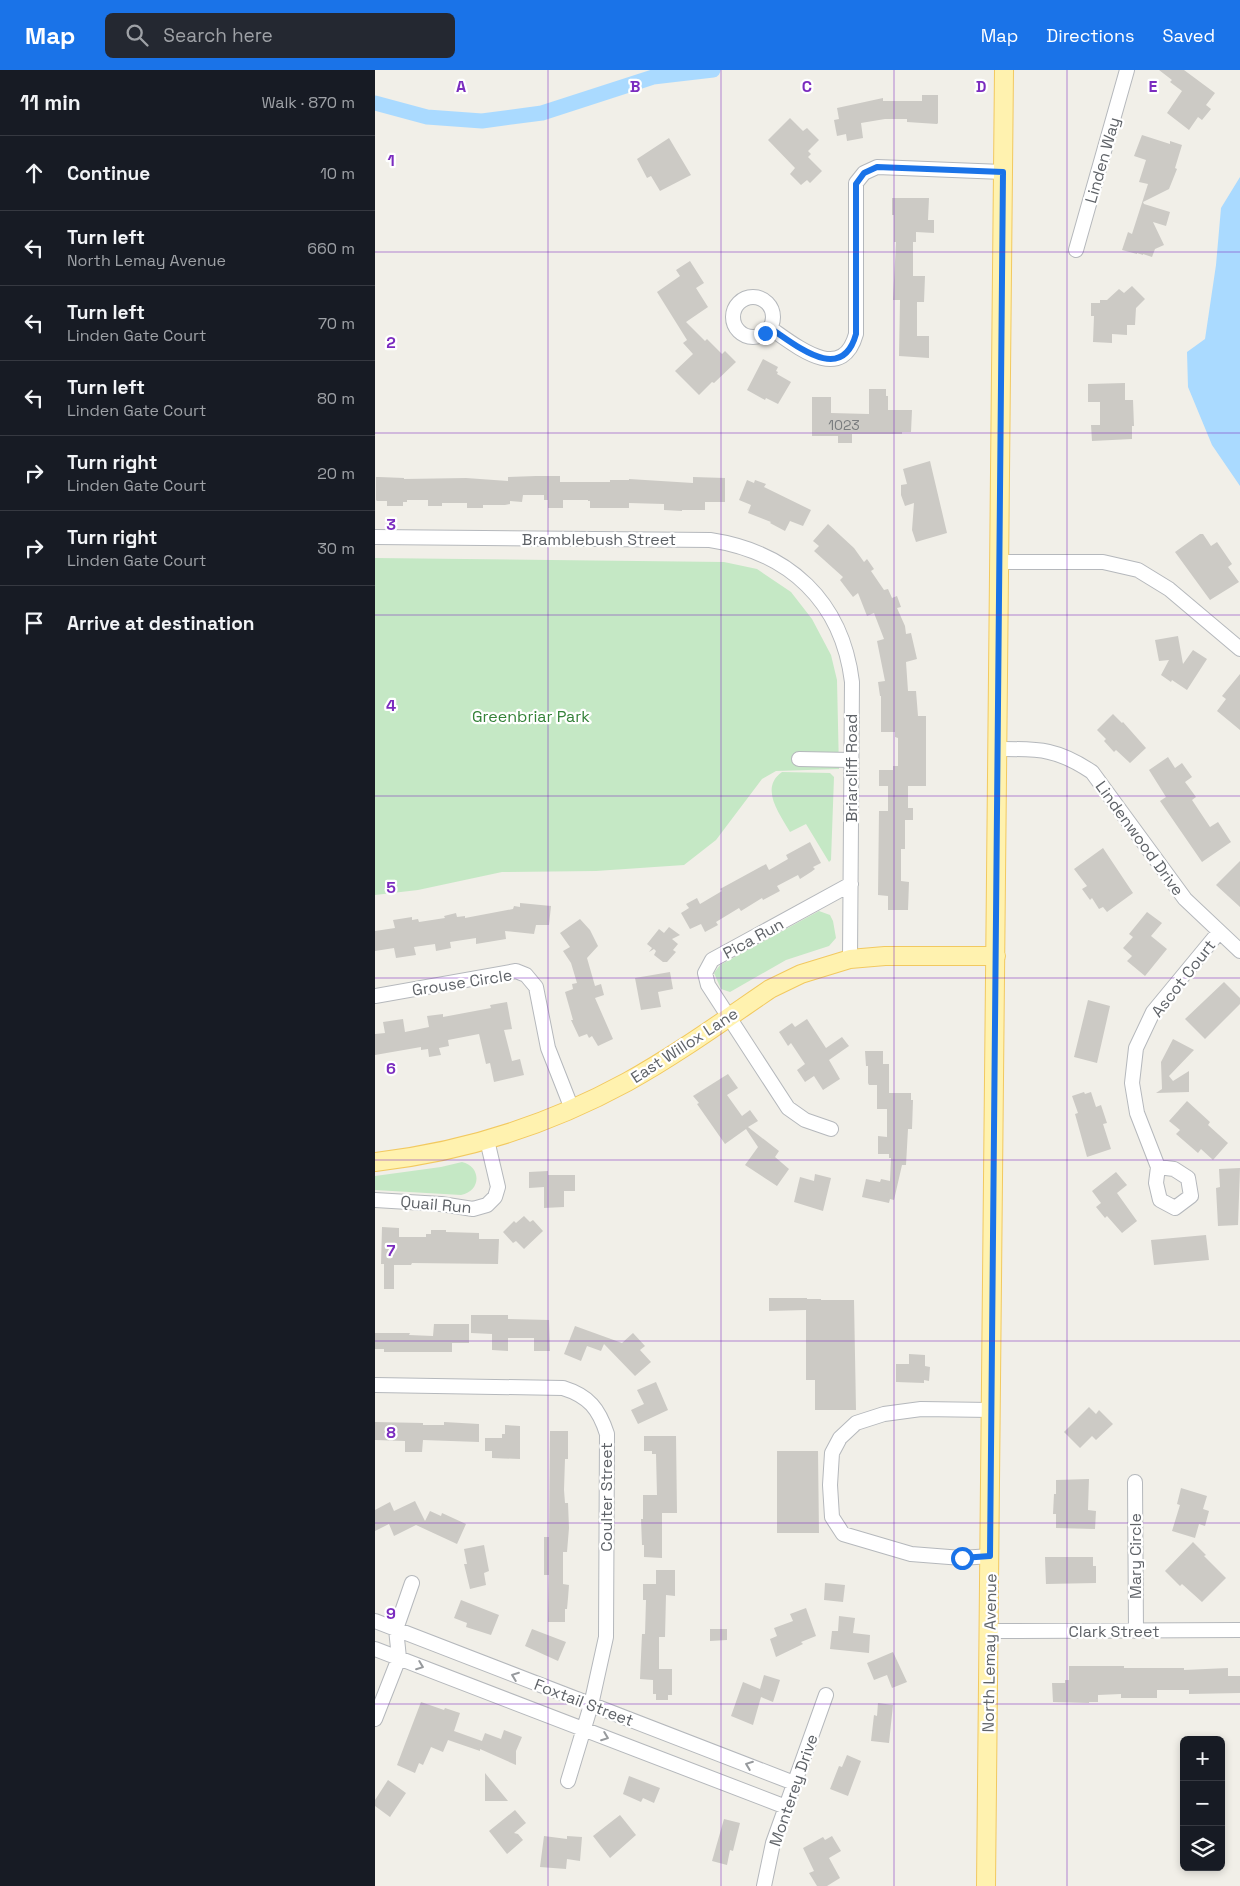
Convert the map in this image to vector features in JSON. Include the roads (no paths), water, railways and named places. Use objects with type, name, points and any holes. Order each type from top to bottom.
[{"type":"main road","name":"North Lemay Avenue","points":[[986,1886],[1004,70]]},
{"type":"main road","name":"East Willox Lane","points":[[375,1162],[433,1154],[487,1140],[517,1131],[572,1109],[653,1067],[785,981],[817,968],[850,959],[885,956],[996,956]]},
{"type":"street","name":"Linden Way","points":[[1076,250],[1127,70]]},
{"type":"street","points":[[770,328],[812,356],[824,359],[838,359],[848,352],[853,344],[856,334],[856,184],[864,173],[877,167],[1003,172]]},
{"type":"street","name":"Bramblebush Street","points":[[375,537],[710,540],[744,546],[763,554],[793,573],[809,587]]},
{"type":"street","points":[[999,562],[1103,562],[1138,570],[1169,589],[1240,649]]},
{"type":"street","name":"Briarcliff Road","points":[[809,587],[831,615],[840,634],[847,654],[852,682],[850,959]]},
{"type":"street","name":"Lindenwood Drive","points":[[998,749],[1035,749],[1053,752],[1073,759],[1092,772],[1185,899],[1240,951]]},
{"type":"street","points":[[799,759],[851,760]]},
{"type":"street","name":"Pica Run","points":[[831,1129],[805,1120],[787,1108],[708,985],[705,973],[712,960],[851,884]]},
{"type":"street","name":"Ascot Court","points":[[1159,1167],[1137,1113],[1132,1083],[1136,1048],[1153,1012],[1219,932]]},
{"type":"street","name":"Grouse Circle","points":[[375,996],[516,972],[526,975],[536,987],[548,1048],[572,1109]]},
{"type":"street","name":"Quail Run","points":[[375,1200],[441,1204],[473,1209],[487,1205],[495,1197],[498,1187],[487,1140]]},
{"type":"street","name":"Coulter Street","points":[[375,1385],[563,1388],[586,1399],[602,1418],[607,1434],[606,1637],[591,1705],[568,1781]]},
{"type":"street","points":[[990,1556],[962,1558],[911,1554],[843,1534],[832,1517],[830,1485],[832,1454],[840,1438],[856,1423],[884,1414],[921,1409],[991,1410]]},
{"type":"street","name":"Mary Circle","points":[[1135,1482],[1136,1631]]},
{"type":"street","points":[[375,1719],[399,1658],[396,1629],[412,1583]]},
{"type":"street","name":"Foxtail Street","points":[[375,1621],[794,1783]]},
{"type":"street","name":"Clark Street","points":[[989,1631],[1240,1630]]},
{"type":"street","name":"Foxtail Street","points":[[375,1649],[786,1807]]},
{"type":"street","name":"Monterey Drive","points":[[764,1886],[773,1843],[826,1695]]},
{"type":"water","points":[[1240,177],[1240,486],[1212,445],[1188,387],[1187,352],[1205,339],[1216,265],[1221,208]]},
{"type":"waterway","points":[[375,103],[427,117],[482,121],[542,113],[653,77],[713,70]]},
{"type":"park label","name":"Greenbriar Park","points":[[531,716]]}]
